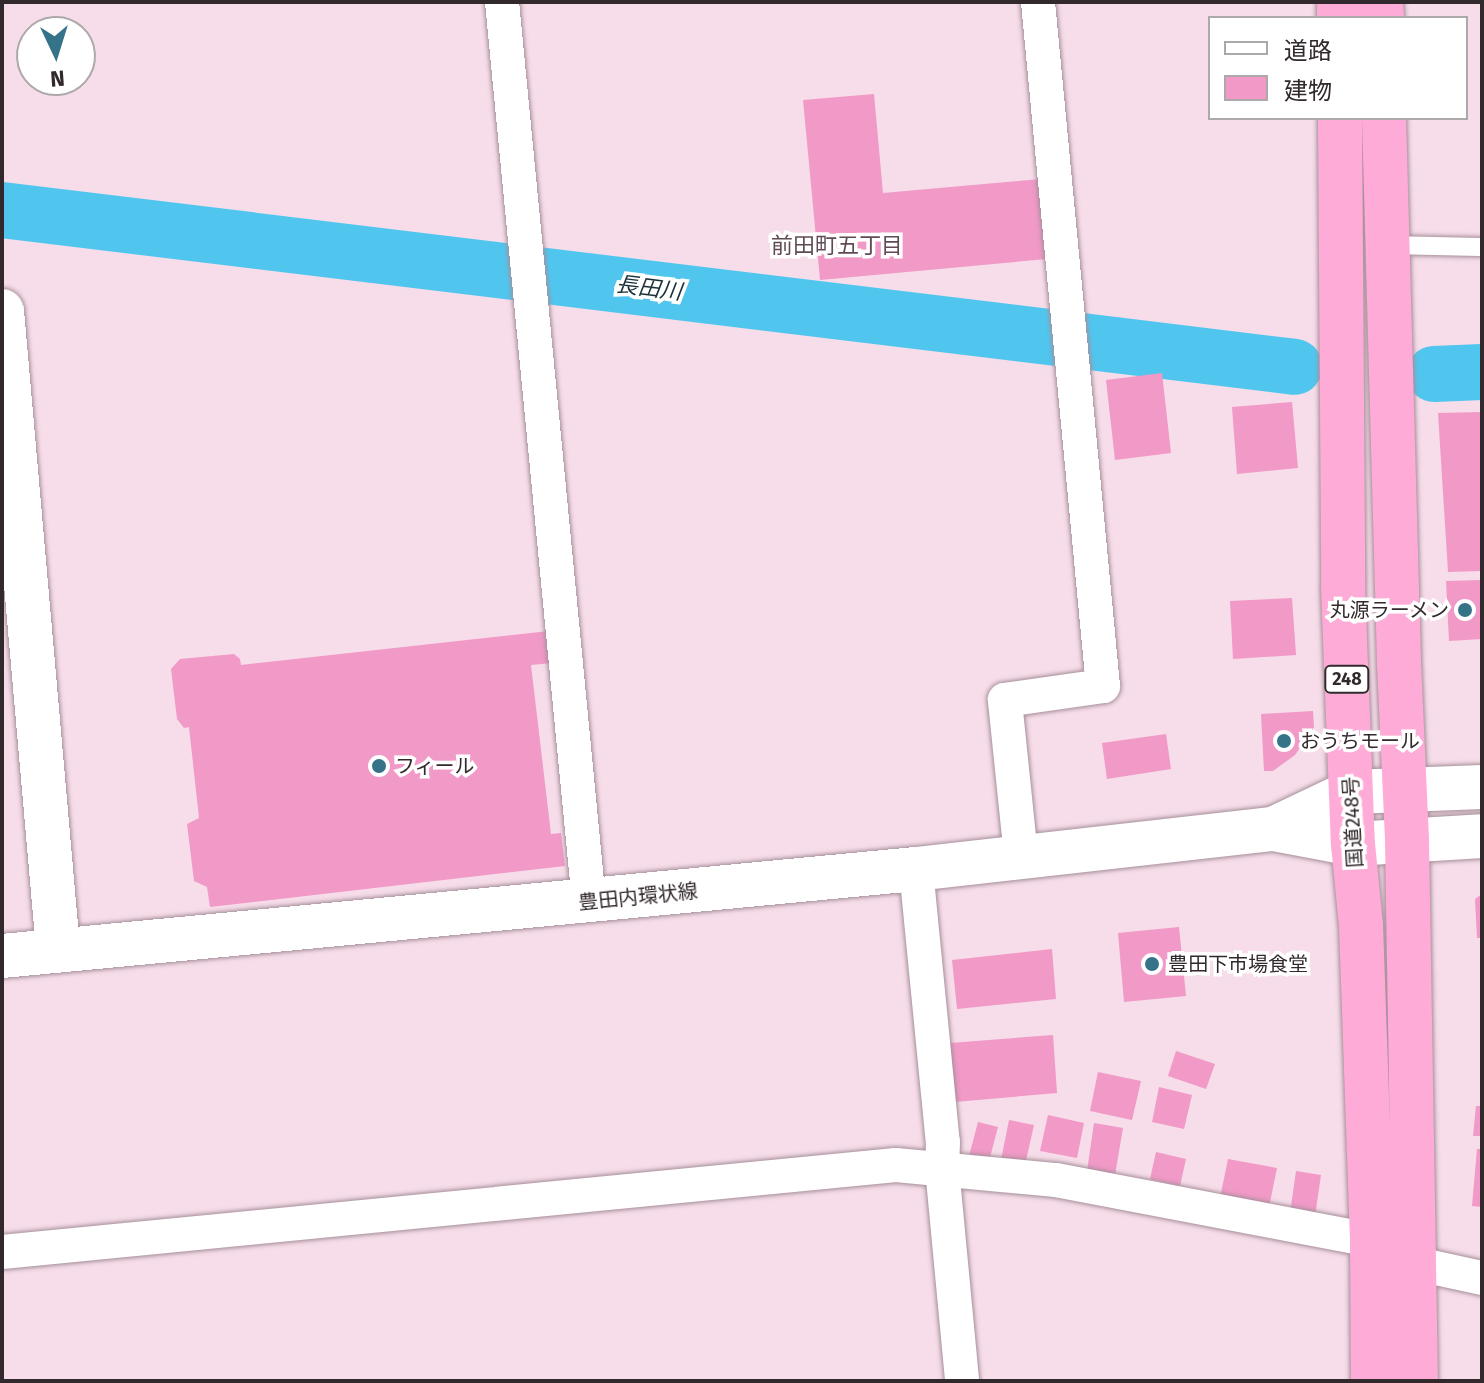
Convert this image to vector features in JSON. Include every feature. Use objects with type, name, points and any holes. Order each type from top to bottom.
[{"type":"highway","name":"国道248号","points":[[1340,120],[1343,587],[1353,844],[1361,925],[1372,1240],[1373,1381]]},
{"type":"highway","name":"248","points":[[1384,120],[1407,841],[1416,1381]]},
{"type":"street","points":[[502,2],[589,902]]},
{"type":"street","points":[[1021,856],[1005,700],[1103,686],[1038,2]]},
{"type":"street","points":[[2,311],[58,949]]},
{"type":"street","name":"豊田内環状線","points":[[1273,829],[1351,792],[1482,787]]},
{"type":"street","name":"豊田内環状線","points":[[2,956],[589,902],[1273,829],[1353,844],[1482,836]]},
{"type":"street","points":[[916,869],[943,1142],[942,1168],[962,1381]]},
{"type":"street","points":[[2,1252],[896,1165],[1056,1180],[1372,1240]]},
{"type":"street","points":[[1413,1263],[1482,1278]]},
{"type":"lane","points":[[1387,245],[1482,247]]},
{"type":"building","points":[[874,94],[883,193],[1040,179],[1047,259],[820,280],[803,100]]},
{"type":"building","points":[[1162,373],[1171,453],[1115,460],[1106,380]]},
{"type":"building","points":[[1292,402],[1298,468],[1237,474],[1232,407]]},
{"type":"building","points":[[1482,412],[1482,571],[1448,572],[1438,413]]},
{"type":"building","name":"丸源ラーメン","points":[[1482,580],[1482,639],[1449,641],[1446,581]]},
{"type":"building","points":[[1292,598],[1296,655],[1233,659],[1230,601]]},
{"type":"building","points":[[549,631],[552,663],[531,665],[551,834],[561,833],[565,866],[210,907],[207,887],[194,881],[187,824],[199,818],[189,727],[184,728],[177,719],[171,669],[180,659],[234,654],[241,665]]},
{"type":"building","name":"おうちモール","points":[[1313,711],[1314,727],[1295,755],[1273,771],[1264,771],[1261,714]]},
{"type":"building","points":[[1166,734],[1171,769],[1107,779],[1102,743]]},
{"type":"building","points":[[1482,894],[1482,938],[1477,938],[1475,899]]},
{"type":"building","name":"豊田下市場食堂","points":[[1179,927],[1186,996],[1124,1002],[1118,933]]},
{"type":"building","points":[[1052,949],[1056,999],[957,1009],[952,960]]},
{"type":"building","points":[[1053,1035],[1057,1093],[955,1102],[950,1043]]},
{"type":"building","points":[[1176,1051],[1215,1064],[1206,1089],[1168,1076]]},
{"type":"building","points":[[1098,1072],[1141,1081],[1132,1120],[1090,1111]]},
{"type":"building","points":[[1159,1087],[1192,1095],[1184,1129],[1152,1122]]},
{"type":"building","points":[[1476,1106],[1482,1106],[1482,1136],[1473,1136]]},
{"type":"building","points":[[1048,1115],[1084,1123],[1077,1158],[1040,1151]]},
{"type":"building","points":[[1009,1120],[1034,1125],[1025,1165],[1001,1160]]},
{"type":"building","points":[[978,1122],[998,1127],[988,1165],[968,1160]]},
{"type":"building","points":[[1094,1123],[1123,1128],[1115,1175],[1087,1171]]},
{"type":"building","points":[[1477,1149],[1482,1149],[1482,1207],[1472,1206]]},
{"type":"building","points":[[1156,1152],[1186,1159],[1180,1186],[1150,1179]]},
{"type":"building","points":[[1228,1159],[1277,1168],[1269,1207],[1220,1198]]},
{"type":"building","points":[[1296,1171],[1321,1175],[1315,1216],[1290,1213]]},
{"type":"waterway","name":"長田川","points":[[2,210],[1295,367]]},
{"type":"waterway","name":"長田川","points":[[1434,374],[1482,372]]},
{"type":"place","name":"丸源ラーメン","points":[[1465,610]]},
{"type":"place","name":"おうちモール","points":[[1284,741]]},
{"type":"place","name":"フィール","points":[[379,766]]},
{"type":"place","name":"豊田下市場食堂","points":[[1152,964]]},
{"type":"district","name":"前田町五丁目","points":[[837,246]]}]
